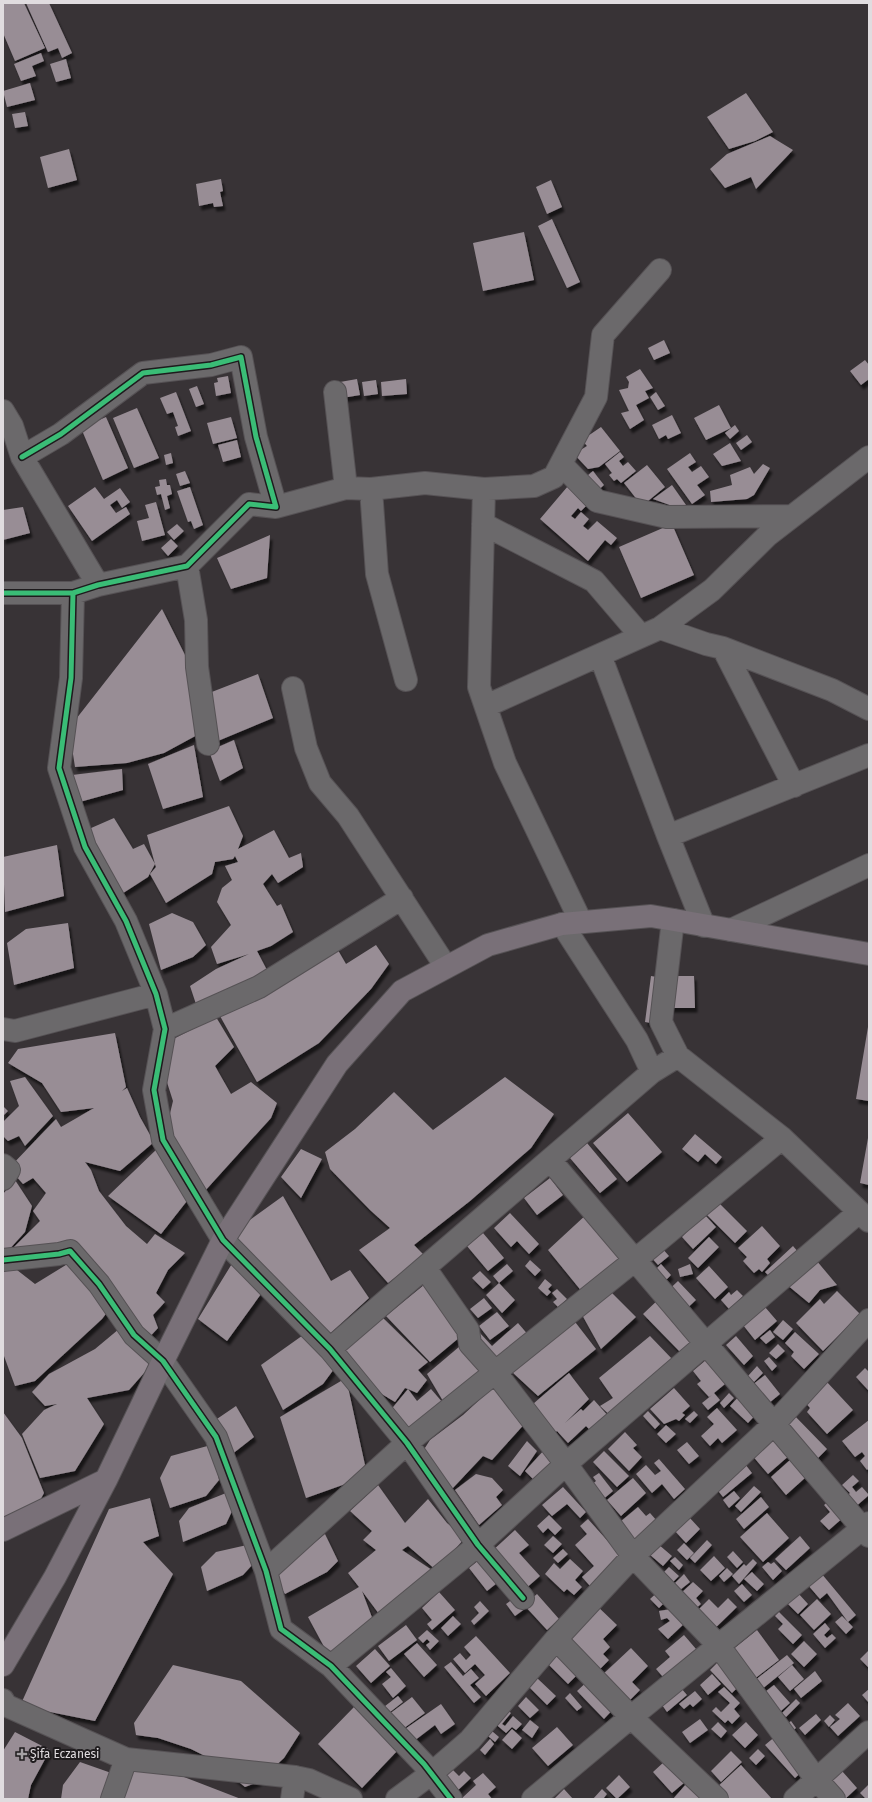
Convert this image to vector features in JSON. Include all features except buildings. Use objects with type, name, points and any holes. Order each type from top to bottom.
[{"type":"main road","points":[[3,1665],[55,1577],[106,1480],[223,1240],[337,1064],[402,991],[488,945],[571,923],[651,916],[869,954]]},
{"type":"main road","points":[[3,1530],[106,1480]]},
{"type":"street","points":[[3,593],[73,593],[98,585],[187,566],[250,504],[276,507],[346,488],[370,489],[425,483],[484,489],[534,486],[554,477],[562,465],[596,397],[603,335],[660,270]]},
{"type":"street","points":[[22,458],[61,434],[143,373],[211,365],[241,357],[256,437],[276,507]]},
{"type":"street","points":[[335,392],[346,488]]},
{"type":"street","points":[[3,411],[12,426],[22,458],[98,585]]},
{"type":"street","points":[[486,706],[660,628],[712,590],[768,535],[869,457]]},
{"type":"street","points":[[562,465],[597,501],[667,517],[792,516]]},
{"type":"street","points":[[370,489],[377,574],[406,680]]},
{"type":"street","points":[[484,489],[479,687],[505,763],[571,923],[637,1040],[652,1072]]},
{"type":"street","points":[[483,524],[594,582],[641,636]]},
{"type":"street","points":[[187,566],[196,620],[197,667],[208,744]]},
{"type":"street","points":[[73,593],[72,678],[59,768],[85,847],[126,921],[156,994],[165,1029],[154,1090],[163,1140],[223,1240],[330,1349],[407,1443],[478,1545],[523,1598]]},
{"type":"street","points":[[660,628],[706,644],[723,648],[832,690],[869,709]]},
{"type":"street","points":[[723,648],[794,786]]},
{"type":"street","points":[[600,655],[668,836],[704,926]]},
{"type":"street","points":[[293,688],[306,748],[320,783],[348,816],[446,967]]},
{"type":"street","points":[[668,836],[869,755]]},
{"type":"street","points":[[731,930],[869,865]]},
{"type":"street","points":[[165,1029],[259,987],[402,898]]},
{"type":"street","points":[[331,1666],[478,1545],[566,1464],[706,1344],[864,1216],[782,1138],[678,1056],[661,1022],[673,920]]},
{"type":"street","points":[[3,1029],[14,1031],[156,994]]},
{"type":"street","points":[[330,1349],[652,1072],[678,1056]]},
{"type":"street","points":[[266,1571],[407,1443],[635,1260],[782,1138]]},
{"type":"street","points":[[533,1799],[719,1646],[867,1530],[774,1424],[550,1160]]},
{"type":"street","points":[[3,1165],[9,1170],[3,1179]]},
{"type":"street","points":[[3,1260],[59,1254],[70,1251],[99,1284],[134,1334],[163,1361],[216,1437],[266,1571],[281,1629],[331,1666],[432,1773],[451,1799]]},
{"type":"street","points":[[425,1268],[468,1330],[470,1344],[496,1373],[566,1464],[633,1556],[719,1646],[816,1779],[834,1799]]},
{"type":"street","points":[[397,1799],[432,1773],[470,1740],[556,1639],[633,1556],[774,1424],[869,1320]]},
{"type":"street","points":[[556,1639],[631,1717],[717,1799]]},
{"type":"street","points":[[4,1707],[126,1759],[295,1777],[309,1780],[351,1799]]},
{"type":"street","points":[[795,1799],[869,1732]]},
{"type":"street","points":[[112,1799],[126,1759]]},
{"type":"street","points":[[292,1799],[295,1777]]},
{"type":"cycle path","points":[[3,593],[73,593],[98,585],[187,566],[249,504],[276,507],[256,437],[241,357],[211,365],[143,373],[61,434],[22,457]]},
{"type":"cycle path","points":[[73,593],[71,678],[59,768],[85,847],[126,921],[156,994],[165,1029],[154,1090],[163,1140],[223,1240],[330,1349],[407,1443],[478,1545],[523,1598]]},
{"type":"cycle path","points":[[3,1260],[59,1254],[70,1251],[99,1284],[134,1335],[163,1361],[216,1437],[266,1571],[281,1629],[331,1666],[424,1764],[451,1799]]},
{"type":"place","name":"Şifa Eczanesi","points":[[22,1754]]}]
